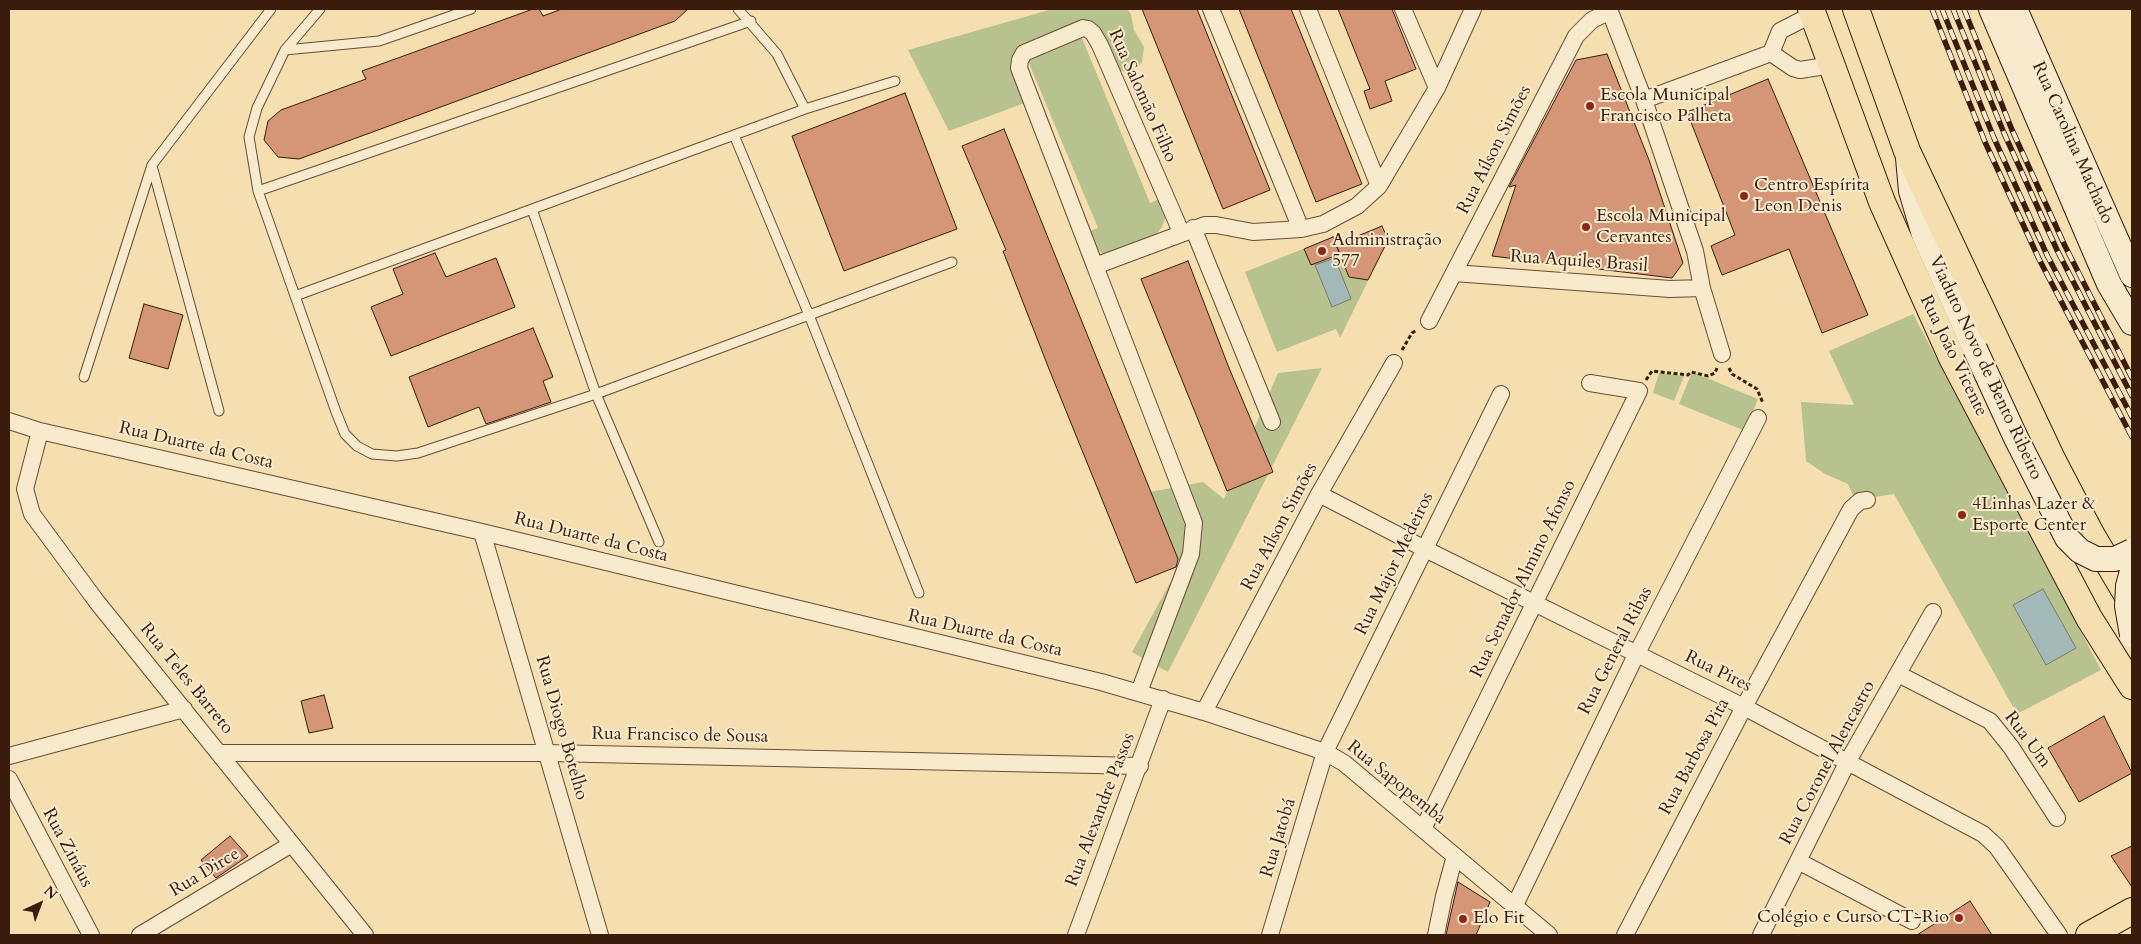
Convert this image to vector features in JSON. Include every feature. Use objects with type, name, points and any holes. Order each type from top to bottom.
[{"type":"main road","points":[[1856,9],[1908,151],[2052,459],[2091,534],[2132,603]]},
{"type":"main road","points":[[1991,9],[2109,284],[2132,323]]},
{"type":"main road","name":"Rua Carolina Machado","points":[[2014,9],[2132,276]]},
{"type":"main road","name":"Rua João Vicente","points":[[1812,12],[1882,202],[1952,358],[2015,481],[2089,618],[2132,686]]},
{"type":"main road","name":"Viaduto Novo de Bento Ribeiro","points":[[1908,151],[1911,191],[1924,235],[2016,438],[2067,538],[2080,551],[2096,559],[2115,559],[2132,551]]},
{"type":"main road","points":[[2015,481],[2029,484],[2041,482],[2052,459]]},
{"type":"main road","points":[[2132,571],[2128,586],[2127,606],[2132,635]]},
{"type":"main road","points":[[2089,935],[2129,915]]},
{"type":"street","points":[[1211,9],[1301,229]]},
{"type":"street","points":[[1308,9],[1379,186]]},
{"type":"street","points":[[1403,9],[1436,88]]},
{"type":"street","points":[[1096,266],[1187,230],[1216,225],[1253,232],[1301,229],[1344,215],[1379,186],[1436,88],[1473,9]]},
{"type":"street","points":[[1610,10],[1644,100],[1695,251],[1702,288],[1722,354]]},
{"type":"street","name":"Rua Aílson Simões","points":[[1429,321],[1576,36],[1592,20],[1610,10]]},
{"type":"street","points":[[1644,100],[1771,54],[1780,31],[1812,12]]},
{"type":"street","name":"Rua Salomão Filho","points":[[1139,692],[1191,554],[1194,523],[1019,68],[1020,60],[1024,53],[1083,28],[1093,33],[1187,230],[1272,422]]},
{"type":"street","points":[[1771,54],[1796,70],[1832,65]]},
{"type":"street","name":"Rua Aquiles Brasil","points":[[1454,273],[1670,289],[1702,288]]},
{"type":"street","name":"Rua Aílson Simões","points":[[1204,712],[1319,494],[1394,363]]},
{"type":"street","points":[[1590,383],[1639,391]]},
{"type":"street","name":"Rua Senador Almino Afonso","points":[[1423,829],[1639,391]]},
{"type":"street","name":"Rua Major Medeiros","points":[[1325,752],[1501,394]]},
{"type":"street","name":"Rua General Ribas","points":[[1515,905],[1636,654],[1758,418]]},
{"type":"street","name":"Rua Duarte da Costa","points":[[9,421],[40,431],[482,532],[1163,699]]},
{"type":"street","name":"Rua Teles Barreto","points":[[40,431],[25,489],[32,514],[97,602],[220,753],[290,845],[365,935]]},
{"type":"street","name":"Rua Pires","points":[[1319,494],[1534,604],[1744,707],[1848,761],[1990,839],[2059,935]]},
{"type":"street","name":"Rua Barbosa Pita","points":[[1625,935],[1744,707],[1851,509],[1860,501],[1867,500]]},
{"type":"street","name":"Rua Diogo Botelho","points":[[482,532],[600,935]]},
{"type":"street","name":"Rua Coronel Alencastro","points":[[1761,935],[1848,761],[1933,612]]},
{"type":"street","name":"Rua Um","points":[[1898,674],[1990,721],[2058,818]]},
{"type":"street","name":"Rua Sapopemba","points":[[1163,699],[1325,752],[1355,771],[1550,935]]},
{"type":"street","name":"Rua Alexandre Passos","points":[[1076,935],[1140,766],[1163,699]]},
{"type":"street","points":[[9,756],[184,709]]},
{"type":"street","name":"Rua Jatobá","points":[[1270,935],[1325,752]]},
{"type":"street","name":"Rua Francisco de Sousa","points":[[220,753],[548,754],[1140,766]]},
{"type":"street","name":"Rua Zináus","points":[[9,778],[90,935]]},
{"type":"street","name":"Rua Dirce","points":[[140,935],[290,845]]},
{"type":"street","points":[[1436,935],[1455,856]]},
{"type":"street","points":[[1798,861],[1912,921]]},
{"type":"lane","points":[[84,378],[152,165],[271,9]]},
{"type":"lane","points":[[320,9],[285,50],[257,108],[249,137],[258,191],[345,434],[356,446],[372,454],[397,456],[418,453],[596,394],[952,262]]},
{"type":"lane","points":[[285,50],[379,41],[471,9]]},
{"type":"lane","points":[[738,9],[777,54],[806,109]]},
{"type":"lane","points":[[258,191],[751,22]]},
{"type":"lane","points":[[295,296],[806,109],[895,81]]},
{"type":"lane","points":[[734,135],[810,314],[919,593]]},
{"type":"lane","points":[[152,165],[218,411]]},
{"type":"lane","points":[[532,209],[596,394],[659,542]]},
{"type":"path","points":[[1639,391],[1652,371],[1688,375],[1691,372],[1708,376],[1715,373],[1722,354]]},
{"type":"path","points":[[1722,354],[1732,374],[1756,389],[1765,406],[1758,418]]},
{"type":"green space","points":[[1053,9],[1127,9],[1131,14],[1134,30],[1144,47],[1142,62],[1132,75],[1113,67],[1096,26],[1024,53],[1030,101],[949,131],[908,50]]},
{"type":"green space","points":[[1082,38],[1150,203],[1160,199],[1166,216],[1162,227],[1154,237],[1104,254],[1094,248],[1088,232],[1098,228],[1028,61]]},
{"type":"green space","points":[[1382,226],[1388,240],[1340,338],[1336,329],[1277,352],[1245,272],[1333,237],[1337,244]]},
{"type":"green space","name":"4Linhas Lazer & Esporte Center","points":[[1913,314],[2101,670],[2017,714],[1894,494],[1855,500],[1848,484],[1825,474],[1806,461],[1801,402],[1854,405],[1829,351]]},
{"type":"green space","points":[[1322,368],[1168,672],[1132,652],[1180,565],[1150,492],[1203,482],[1224,499],[1278,373]]},
{"type":"green space","points":[[1692,372],[1758,399],[1745,431],[1679,404]]},
{"type":"green space","points":[[1659,373],[1684,376],[1674,401],[1653,393]]},
{"type":"shaded area","points":[[1335,258],[1351,299],[1332,307],[1315,265]]},
{"type":"shaded area","points":[[2043,589],[2076,648],[2046,665],[2013,605]]},
{"type":"building","points":[[533,9],[539,9],[543,16],[562,9],[688,9],[675,21],[299,159],[278,157],[264,140],[268,121],[281,110],[366,79],[362,71]]},
{"type":"building","points":[[1142,9],[1197,9],[1270,190],[1223,209]]},
{"type":"building","points":[[1239,9],[1291,9],[1362,184],[1316,202]]},
{"type":"building","points":[[1338,9],[1392,9],[1416,69],[1385,81],[1392,101],[1370,109],[1364,91],[1370,89]]},
{"type":"building","points":[[1607,54],[1649,160],[1683,263],[1672,278],[1492,256],[1516,185],[1509,187],[1576,60]]},
{"type":"building","points":[[1768,79],[1868,315],[1822,333],[1789,249],[1722,275],[1711,246],[1735,235],[1687,112]]},
{"type":"building","points":[[905,93],[957,229],[844,271],[792,136]]},
{"type":"building","points":[[1004,129],[1178,559],[1176,567],[1136,583],[1049,369],[1003,251],[1006,250],[962,146]]},
{"type":"building","points":[[1382,226],[1388,240],[1368,280],[1349,277],[1336,245]]},
{"type":"building","name":"Administração 577","points":[[1333,237],[1340,254],[1311,265],[1304,249]]},
{"type":"building","points":[[435,253],[446,277],[496,258],[515,307],[391,356],[371,307],[403,294],[393,269]]},
{"type":"building","points":[[1188,261],[1229,368],[1273,472],[1227,491],[1141,279]]},
{"type":"building","points":[[144,304],[183,315],[168,369],[129,358]]},
{"type":"building","points":[[533,328],[553,377],[543,381],[551,402],[486,424],[479,407],[428,427],[409,377]]},
{"type":"building","points":[[324,695],[333,728],[309,733],[301,701]]},
{"type":"building","points":[[2104,716],[2132,773],[2079,802],[2048,748]]},
{"type":"building","points":[[230,836],[248,856],[216,878],[201,860]]},
{"type":"building","points":[[2132,846],[2132,887],[2111,856]]},
{"type":"building","name":"Elo Fit","points":[[1458,882],[1490,902],[1476,935],[1446,935]]},
{"type":"building","name":"Colégio e Curso CT-Rio","points":[[1970,901],[1992,935],[1917,935]]},
{"type":"railway","points":[[1932,9],[1985,142],[2039,259],[2132,437]]},
{"type":"railway","points":[[1942,9],[1994,138],[2047,255],[2132,417]]},
{"type":"railway","points":[[1953,9],[2004,133],[2057,250],[2132,396]]},
{"type":"railway","points":[[1964,9],[2012,130],[2065,246],[2132,378]]},
{"type":"place","name":"Escola Municipal Francisco Palheta","points":[[1590,106]]},
{"type":"place","name":"Centro Espírita Leon Denis","points":[[1744,196]]},
{"type":"place","name":"Escola Municipal Cervantes","points":[[1586,227]]},
{"type":"place","name":"Administração 577","points":[[1322,251]]},
{"type":"place","name":"4Linhas Lazer & Esporte Center","points":[[1962,515]]},
{"type":"place","name":"Colégio e Curso CT-Rio","points":[[1959,918]]},
{"type":"place","name":"Elo Fit","points":[[1463,919]]}]
